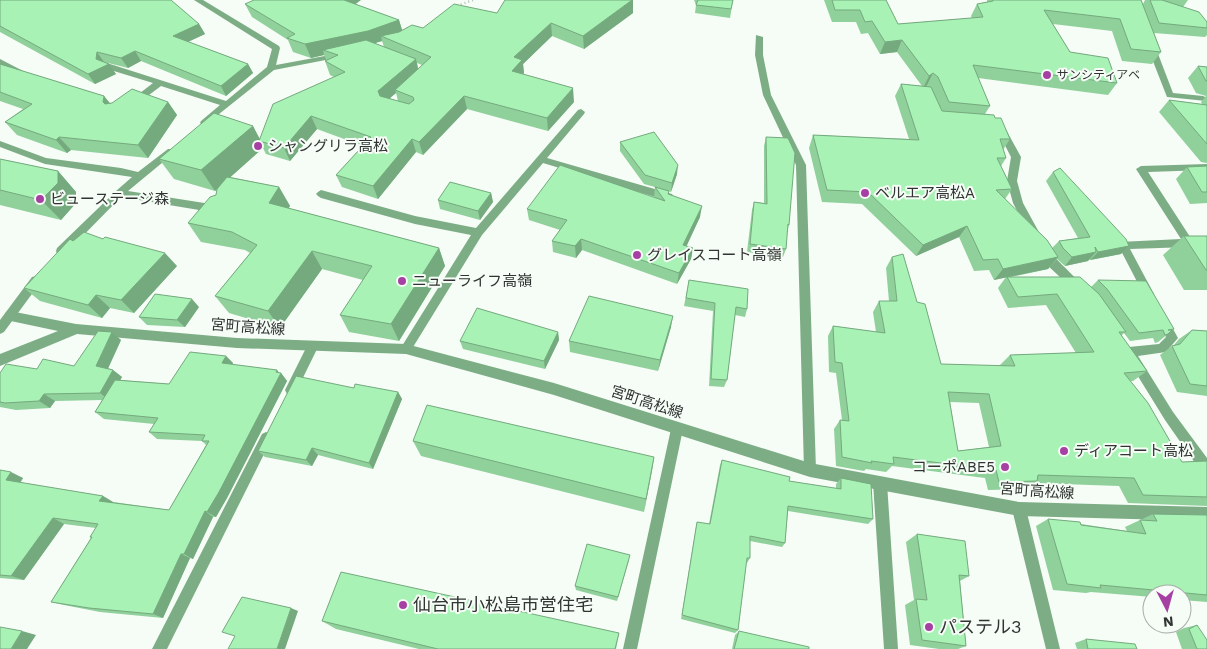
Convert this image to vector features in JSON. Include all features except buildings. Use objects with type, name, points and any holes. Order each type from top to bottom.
[{"type":"street","name":"宮町高松線","points":[[10,316],[76,329],[237,343],[406,350],[554,389],[810,470],[1018,509],[1207,514]]},
{"type":"street","points":[[0,360],[76,329]]},
{"type":"lane","points":[[198,0],[276,48],[271,68]]},
{"type":"lane","points":[[759,37],[759,55],[767,95],[801,165],[810,470]]},
{"type":"lane","points":[[1149,41],[1170,95],[1203,99]]},
{"type":"lane","points":[[198,128],[271,68],[310,63],[354,52]]},
{"type":"lane","points":[[0,62],[28,77]]},
{"type":"lane","points":[[107,66],[227,104]]},
{"type":"lane","points":[[125,108],[159,83]]},
{"type":"lane","points":[[406,350],[478,232],[581,112]]},
{"type":"lane","points":[[998,123],[1016,156],[1012,181],[1018,203],[1050,261],[1087,296]]},
{"type":"lane","points":[[0,144],[45,161],[122,171],[140,176]]},
{"type":"lane","points":[[52,260],[119,193],[176,146]]},
{"type":"lane","points":[[541,159],[682,201]]},
{"type":"lane","points":[[1207,167],[1141,169],[1189,243],[1123,244],[1172,338],[1162,349],[1126,348],[1207,469]]},
{"type":"lane","points":[[119,193],[223,210]]},
{"type":"lane","points":[[320,194],[414,220],[478,232]]},
{"type":"lane","points":[[0,329],[40,274]]},
{"type":"lane","points":[[285,400],[312,347]]},
{"type":"lane","points":[[159,649],[272,427]]},
{"type":"lane","points":[[630,649],[677,429]]},
{"type":"lane","points":[[880,483],[890,649]]},
{"type":"lane","points":[[1018,509],[1053,649]]},
{"type":"path","points":[[453,7],[473,0]]},
{"type":"place","name":"サンシティアベ","points":[[1047,75]]},
{"type":"place","name":"シャングリラ高松","points":[[258,146]]},
{"type":"place","name":"ベルエア高松A","points":[[865,193]]},
{"type":"place","name":"ビューステージ森","points":[[40,199]]},
{"type":"place","name":"グレイスコート高嶺","points":[[637,255]]},
{"type":"place","name":"ニューライフ高嶺","points":[[402,281]]},
{"type":"place","name":"ディアコート高松","points":[[1064,451]]},
{"type":"place","name":"コーポABE5","points":[[1005,467]]},
{"type":"place","name":"仙台市小松島市営住宅","points":[[403,605]]},
{"type":"place","name":"パステル3","points":[[929,627]]}]
